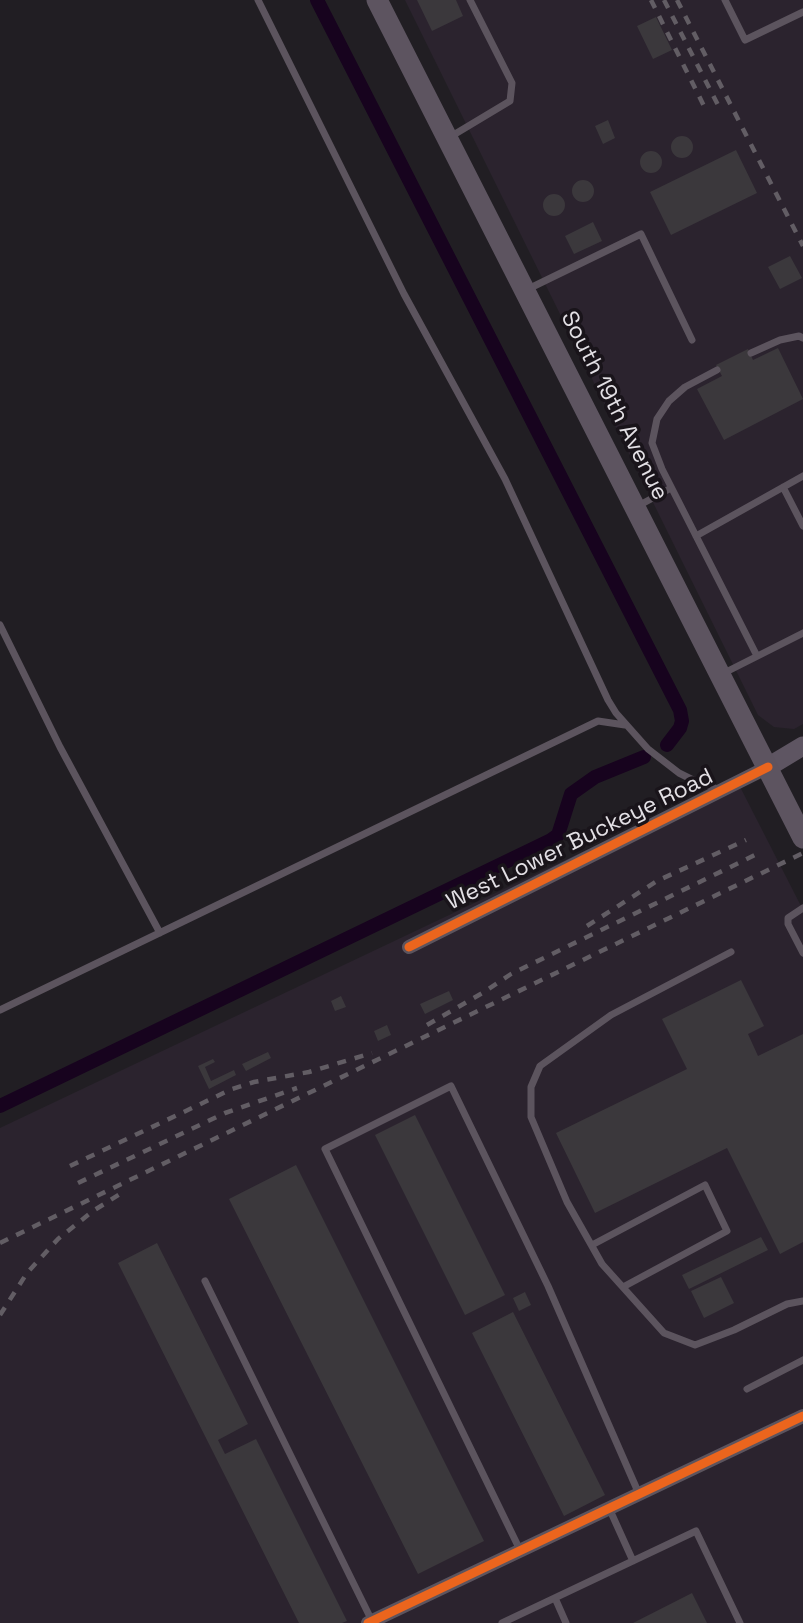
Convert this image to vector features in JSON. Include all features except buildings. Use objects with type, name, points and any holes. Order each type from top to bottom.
[{"type":"main road","name":"South 19th Avenue","points":[[377,0],[803,838]]},
{"type":"main road","name":"West Lower Buckeye Road","points":[[768,767],[803,746]]},
{"type":"street","name":"West Lower Buckeye Road","points":[[409,947],[768,767]]},
{"type":"street","points":[[370,1622],[803,1416]]},
{"type":"lane","points":[[258,0],[404,294],[505,479],[608,700],[648,749],[679,773],[723,791]]},
{"type":"lane","points":[[448,138],[510,101],[512,83],[470,0]]},
{"type":"lane","points":[[725,0],[746,40],[803,12]]},
{"type":"lane","points":[[526,290],[641,234],[692,340]]},
{"type":"lane","points":[[751,354],[780,340],[799,336],[803,338]]},
{"type":"lane","points":[[718,370],[685,387],[669,401],[657,419],[652,443],[671,488],[757,656]]},
{"type":"lane","points":[[696,536],[803,476]]},
{"type":"lane","points":[[783,487],[803,526]]},
{"type":"lane","points":[[637,508],[671,488]]},
{"type":"lane","points":[[0,625],[60,747],[160,933]]},
{"type":"lane","points":[[721,675],[803,633]]},
{"type":"lane","points":[[0,1010],[598,721],[629,726]]},
{"type":"lane","points":[[803,908],[788,918],[788,924],[803,953]]},
{"type":"lane","points":[[731,952],[611,1015],[540,1066],[531,1087],[531,1117],[568,1202],[602,1264],[664,1333],[695,1345],[734,1330],[787,1304],[803,1301]]},
{"type":"lane","points":[[521,1550],[325,1149],[451,1086],[548,1286],[639,1494]]},
{"type":"lane","points":[[592,1245],[705,1185],[727,1231],[623,1287]]},
{"type":"lane","points":[[205,1280],[370,1622]]},
{"type":"lane","points":[[747,1389],[803,1360]]},
{"type":"lane","points":[[609,1508],[633,1561]]},
{"type":"lane","points":[[502,1623],[696,1531],[740,1623]]},
{"type":"lane","points":[[555,1598],[566,1623]]},
{"type":"shaded area","points":[[405,0],[803,0],[803,724],[794,729],[774,727],[758,715]]},
{"type":"shaded area","points":[[736,779],[803,910],[803,1623],[0,1623],[0,1128]]},
{"type":"waterway","points":[[317,0],[680,710],[680,728],[667,745]]},
{"type":"waterway","points":[[0,1106],[551,840],[558,835],[571,794],[595,777],[644,757]]},
{"type":"railway","points":[[651,0],[706,110]]},
{"type":"railway","points":[[664,0],[719,107]]},
{"type":"railway","points":[[677,0],[803,246]]},
{"type":"railway","points":[[587,926],[657,881],[746,840]]},
{"type":"railway","points":[[0,1243],[803,853]]},
{"type":"railway","points":[[427,1025],[511,974],[757,854]]},
{"type":"railway","points":[[70,1166],[232,1089],[309,1072],[372,1053]]},
{"type":"railway","points":[[78,1183],[225,1113],[297,1088]]},
{"type":"railway","points":[[0,1315],[27,1273],[58,1239],[93,1211],[120,1194]]},
{"type":"cycle path","points":[[409,947],[768,767]]},
{"type":"cycle path","points":[[368,1623],[803,1416]]}]
